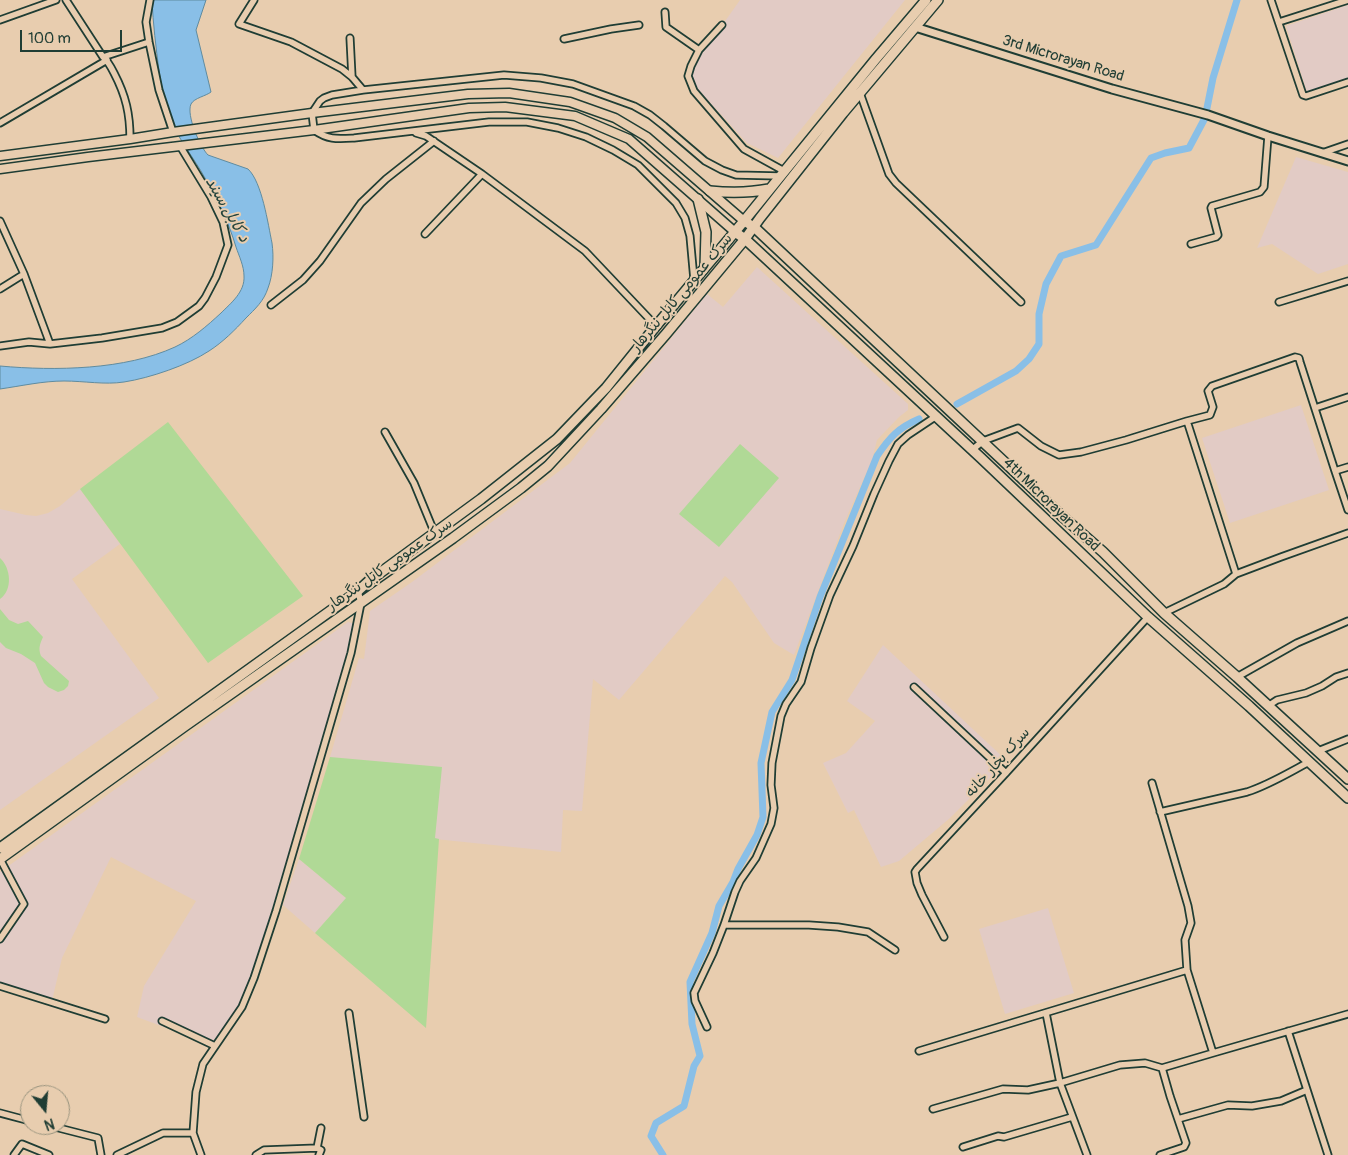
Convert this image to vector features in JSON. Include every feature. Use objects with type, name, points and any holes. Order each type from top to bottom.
[{"type":"main road","name":"سرک عمومی کابل ننگرهار","points":[[0,848],[320,619],[481,500],[557,439],[606,388],[926,0]]},
{"type":"main road","name":"سرک عمومی کابل ننگرهار","points":[[0,859],[466,528],[548,466],[608,402],[746,239],[760,218],[860,93],[938,0]]},
{"type":"main road","points":[[0,156],[312,113],[468,94],[508,93],[570,102],[614,118],[647,137],[744,221]]},
{"type":"main road","points":[[0,170],[469,108],[505,108],[576,116],[629,139],[735,232]]},
{"type":"main road","points":[[710,191],[731,194],[751,193],[769,189]]},
{"type":"main road","points":[[698,199],[706,232],[705,267]]},
{"type":"main road","name":"4th Microrayan Road","points":[[744,221],[754,227],[1063,517],[1103,552],[1164,613],[1348,779]]},
{"type":"main road","name":"4th Microrayan Road","points":[[735,232],[746,239],[1148,617],[1249,706],[1348,798]]},
{"type":"main road","points":[[1305,759],[1315,748]]},
{"type":"street","points":[[0,20],[56,0]]},
{"type":"street","points":[[66,0],[105,58],[123,90],[128,108],[130,139]]},
{"type":"street","points":[[150,0],[146,22],[149,42],[159,90],[174,132]]},
{"type":"street","points":[[254,0],[239,24],[291,42],[342,69],[363,90]]},
{"type":"street","points":[[1271,0],[1303,95],[1306,96],[1348,82]]},
{"type":"street","points":[[1279,22],[1348,0]]},
{"type":"street","points":[[665,12],[666,27],[699,50]]},
{"type":"street","points":[[564,39],[639,25]]},
{"type":"street","points":[[722,25],[699,50],[691,66],[688,76],[694,91],[744,148],[782,174]]},
{"type":"street","name":"3rd Microrayan Road","points":[[915,27],[1112,89],[1206,115],[1348,161]]},
{"type":"street","points":[[350,38],[352,77]]},
{"type":"street","points":[[0,122],[105,58],[149,42]]},
{"type":"street","points":[[694,280],[690,236],[686,218],[676,203],[638,165],[586,137],[558,128],[527,122],[489,122],[411,132],[332,139],[322,136],[314,130],[312,113],[324,98],[363,90],[504,75],[541,78],[573,84],[634,106],[650,115],[704,161],[722,170],[736,175],[782,174]]},
{"type":"street","points":[[860,93],[889,174],[1021,302]]},
{"type":"street","points":[[411,132],[426,136],[434,141],[482,174],[585,251],[656,326]]},
{"type":"street","points":[[1190,244],[1218,235],[1212,206],[1260,192],[1263,189],[1268,136]]},
{"type":"street","points":[[272,304],[303,280],[320,261],[361,203],[434,141]]},
{"type":"street","points":[[1322,153],[1348,144]]},
{"type":"street","points":[[0,346],[29,342],[50,344],[162,328],[177,322],[199,306],[216,278],[228,244],[223,222],[211,197],[181,146]]},
{"type":"street","points":[[425,234],[482,174]]},
{"type":"street","points":[[0,222],[24,274],[50,344]]},
{"type":"street","points":[[0,289],[24,274]]},
{"type":"street","points":[[1279,302],[1348,281]]},
{"type":"street","points":[[972,450],[983,441],[1018,428],[1041,446],[1059,455],[1108,445],[1210,414],[1213,407],[1208,391],[1212,386],[1295,356],[1299,358],[1348,510]]},
{"type":"street","points":[[1315,408],[1348,398]]},
{"type":"street","points":[[707,1027],[695,1002],[694,993],[713,953],[740,882],[756,858],[770,824],[774,808],[771,785],[772,763],[781,716],[786,704],[801,682],[830,595],[898,444],[908,435],[936,417]]},
{"type":"street","points":[[1187,421],[1236,574]]},
{"type":"street","points":[[385,432],[414,483],[435,534]]},
{"type":"street","points":[[1335,472],[1348,467]]},
{"type":"street","points":[[1164,613],[1217,587],[1236,574],[1280,556],[1348,533]]},
{"type":"street","points":[[201,1155],[193,1133],[196,1092],[203,1064],[242,1007],[249,992],[276,911],[351,654],[361,603],[358,591]]},
{"type":"street","name":"سرک بخار خانه","points":[[944,937],[922,896],[915,872],[1148,617]]},
{"type":"street","points":[[1237,677],[1297,643],[1348,621]]},
{"type":"street","points":[[1268,706],[1277,700],[1306,693],[1336,677],[1348,673]]},
{"type":"street","points":[[914,687],[1006,774]]},
{"type":"street","points":[[1315,748],[1348,739]]},
{"type":"street","points":[[1160,812],[1270,784],[1305,759]]},
{"type":"street","points":[[1152,783],[1188,906],[1191,923],[1185,940],[1187,970],[1213,1052]]},
{"type":"street","points":[[0,859],[24,904],[0,939]]},
{"type":"street","points":[[724,925],[838,927],[868,932],[895,950]]},
{"type":"street","points":[[919,1051],[1187,970]]},
{"type":"street","points":[[0,986],[105,1019]]},
{"type":"street","points":[[349,1013],[364,1117]]},
{"type":"street","points":[[1046,1014],[1060,1083],[1087,1155]]},
{"type":"street","points":[[933,1109],[1003,1089],[1028,1090],[1120,1066],[1145,1063],[1162,1068],[1348,1014]]},
{"type":"street","points":[[162,1021],[215,1046]]},
{"type":"street","points":[[1288,1030],[1328,1155]]},
{"type":"street","points":[[1160,1155],[1184,1147],[1186,1143],[1162,1068]]},
{"type":"street","points":[[1178,1119],[1228,1105],[1252,1106],[1281,1101],[1307,1090]]},
{"type":"street","points":[[0,1113],[20,1118]]},
{"type":"street","points":[[963,1147],[1072,1117]]},
{"type":"street","points":[[318,1148],[321,1128]]},
{"type":"street","points":[[70,1131],[98,1138],[101,1155]]},
{"type":"street","points":[[117,1155],[162,1133],[193,1133]]},
{"type":"street","points":[[14,1155],[22,1144],[49,1155]]},
{"type":"street","points":[[256,1155],[264,1150],[318,1148],[322,1150],[319,1155]]},
{"type":"shaded area","points":[[740,0],[905,0],[778,158],[747,143],[697,88],[691,77],[692,68]]},
{"type":"shaded area","points":[[1348,5],[1348,79],[1307,92],[1286,26]]},
{"type":"shaded area","points":[[1296,157],[1348,172],[1348,264],[1318,274],[1272,244],[1257,248]]},
{"type":"shaded area","points":[[757,267],[908,404],[908,410],[877,440],[872,460],[844,523],[794,655],[774,643],[732,582],[725,576],[619,700],[593,679],[582,811],[563,810],[561,852],[435,839],[330,757],[359,658],[364,659],[370,611],[412,582],[570,463],[707,294],[723,307]]},
{"type":"shaded area","points":[[1301,405],[1329,490],[1230,523],[1202,438]]},
{"type":"shaded area","points":[[80,489],[120,544],[72,579],[159,698],[0,810],[0,509],[36,516],[48,513],[60,506]]},
{"type":"shaded area","points":[[348,622],[356,624],[321,757],[249,992],[215,1046],[137,1017],[144,986],[196,901],[111,857],[62,958],[51,1005],[0,989],[0,872]]},
{"type":"shaded area","points":[[883,645],[1007,761],[950,818],[899,861],[881,867],[854,810],[848,813],[823,763],[846,753],[875,721],[847,701]]},
{"type":"shaded area","points":[[299,859],[347,898],[315,933],[283,905]]},
{"type":"shaded area","points":[[1048,908],[1074,993],[1005,1014],[979,929]]},
{"type":"green space","points":[[168,422],[303,596],[208,663],[80,489]]},
{"type":"green space","points":[[740,444],[779,478],[719,547],[679,514]]},
{"type":"green space","points":[[0,558],[4,562],[8,573],[9,585],[0,599]]},
{"type":"green space","points":[[0,609],[9,620],[18,624],[28,621],[43,637],[40,646],[41,656],[69,681],[68,686],[64,690],[58,692],[48,687],[44,683],[35,663],[21,654],[6,648],[0,642]]},
{"type":"green space","points":[[330,757],[442,767],[435,838],[439,839],[426,1028],[315,933],[346,898],[299,859]]},
{"type":"water","name":"د کابل سيند","points":[[152,0],[206,0],[196,30],[211,92],[191,104],[190,115],[198,138],[208,155],[248,169],[257,183],[264,204],[273,248],[270,283],[262,301],[233,331],[219,344],[191,361],[145,377],[117,383],[56,381],[0,389],[0,366],[21,368],[89,367],[134,360],[155,355],[175,347],[216,318],[240,292],[244,282],[243,269],[226,220],[168,113],[159,71]]},
{"type":"waterway","points":[[957,404],[1016,371],[1029,359],[1039,344],[1039,314],[1046,284],[1061,256],[1096,245],[1151,158],[1189,148],[1205,118],[1213,78],[1237,0]]},
{"type":"waterway","points":[[663,1155],[651,1136],[656,1123],[684,1106],[694,1066],[700,1056],[692,1024],[690,982],[712,933],[719,906],[757,835],[763,817],[761,763],[772,712],[792,680],[820,597],[877,456],[895,434],[919,419]]}]
